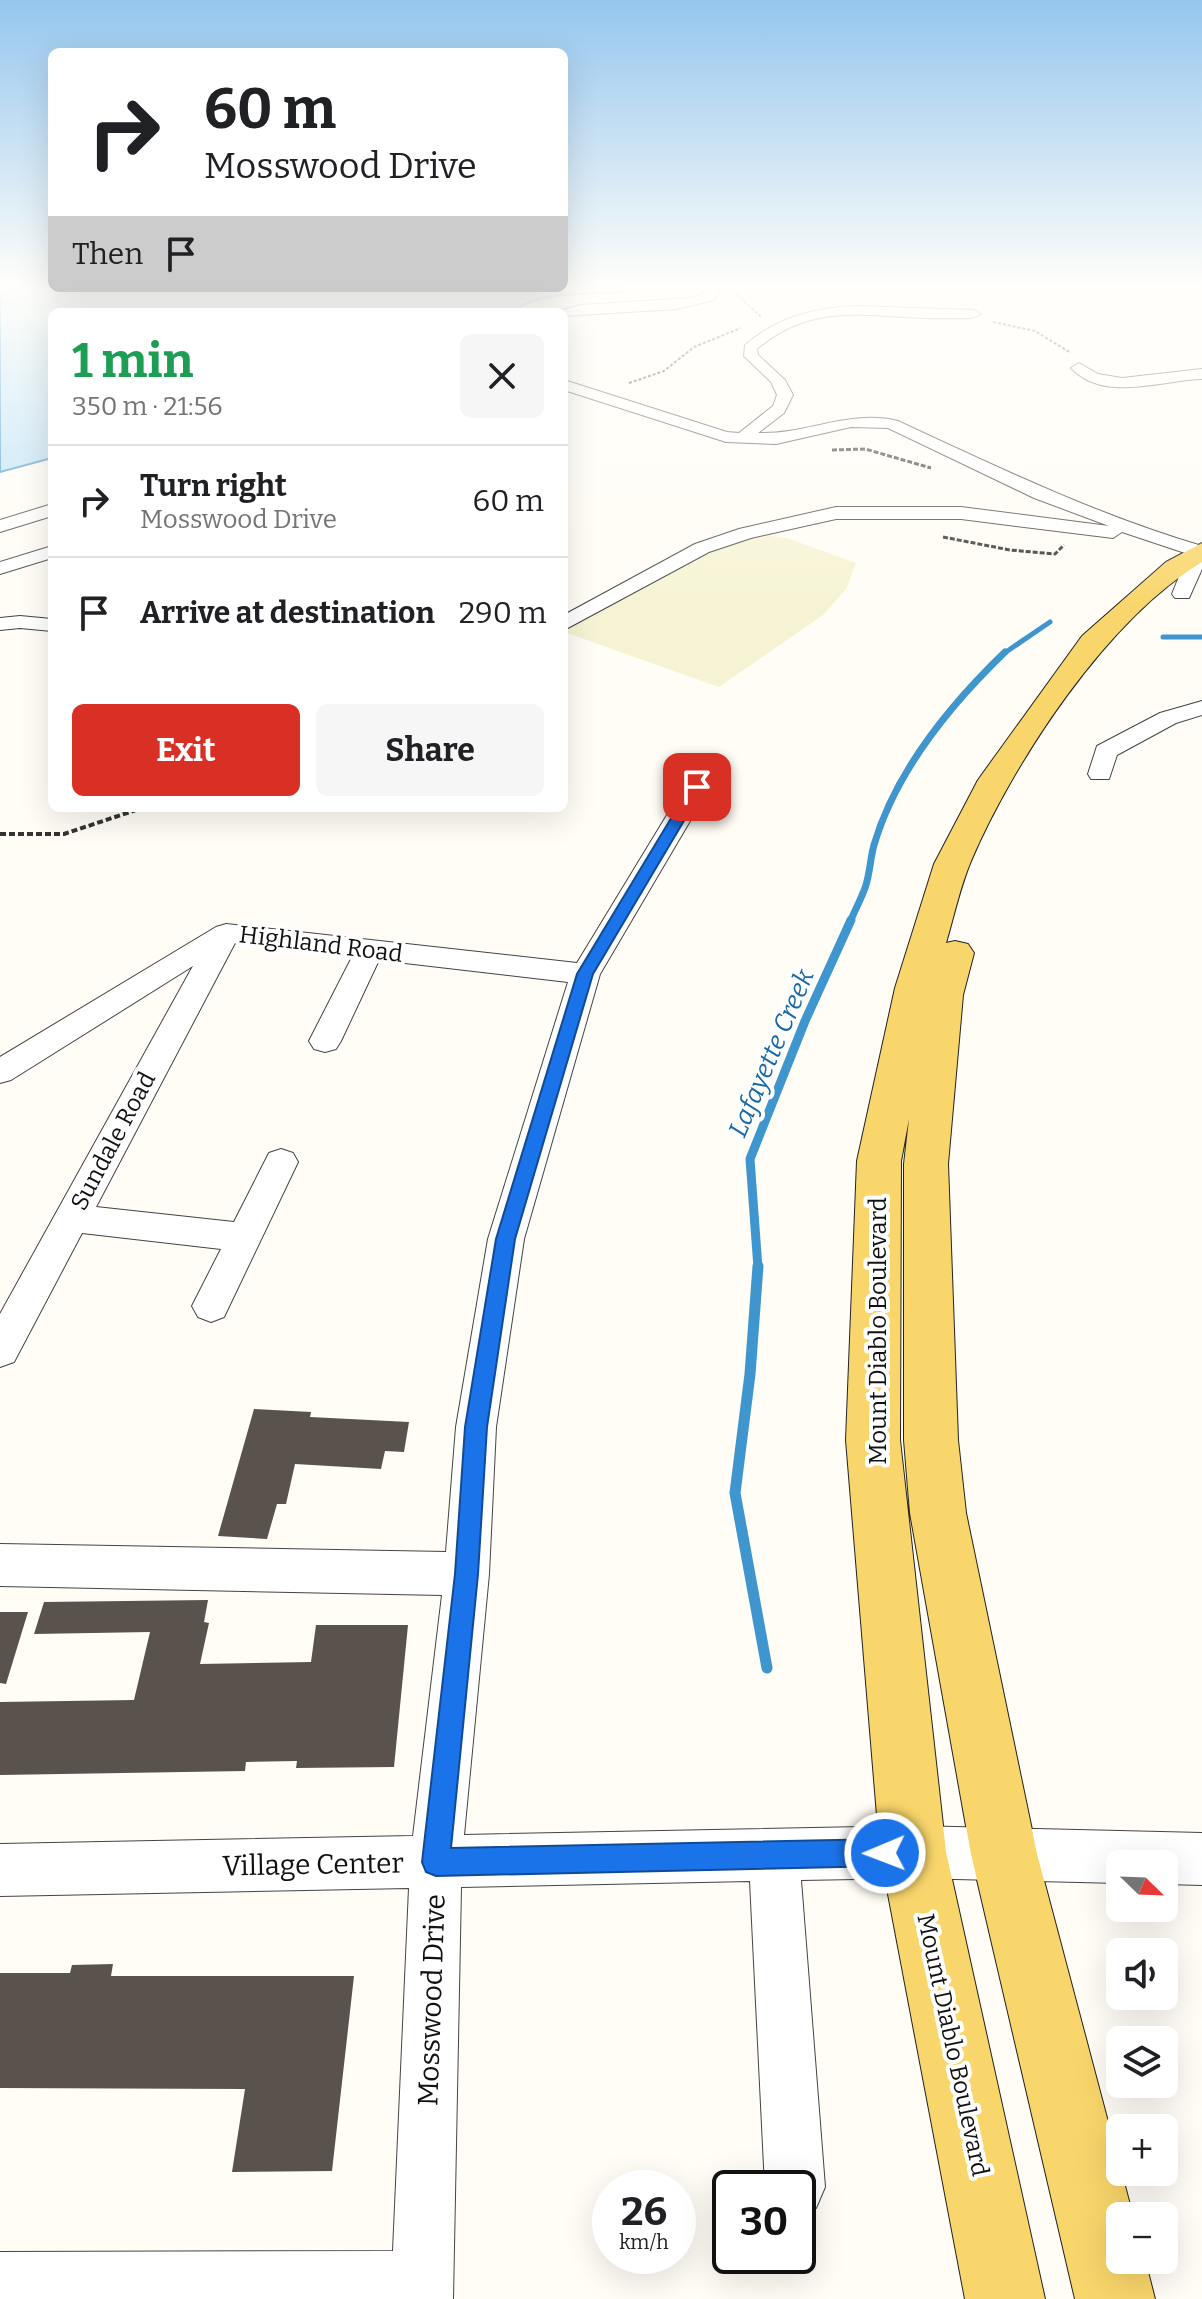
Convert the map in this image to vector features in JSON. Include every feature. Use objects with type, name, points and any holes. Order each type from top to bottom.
[{"type":"main road","name":"Mount Diablo Boulevard","points":[[1005,2299],[913,1852],[873,1440],[879,1161],[914,988],[952,864],[994,780],[1092,642],[1175,567],[1197,565]]},
{"type":"main road","name":"Mount Diablo Boulevard","points":[[1115,2299],[1004,1854],[938,1513],[931,1440],[926,1164],[943,995],[979,866],[1021,787],[1098,674],[1197,565]]},
{"type":"street","points":[[582,394],[726,437],[776,439],[851,422],[892,424],[1040,494],[1098,514],[1145,535],[1197,565]]},
{"type":"street","points":[[743,438],[753,426],[783,406],[786,394]]},
{"type":"street","points":[[0,526],[48,511]]},
{"type":"street","points":[[568,622],[702,548],[746,533],[836,513],[961,513],[1145,535]]},
{"type":"street","points":[[0,568],[48,553]]},
{"type":"street","points":[[0,624],[48,625]]},
{"type":"street","points":[[1100,774],[1106,751],[1168,718],[1202,708]]},
{"type":"street","name":"Mosswood Drive","points":[[422,2290],[436,1862],[467,1574],[476,1427],[506,1239],[585,974],[697,787]]},
{"type":"street","name":"Highland Road","points":[[0,1072],[226,933],[585,974]]},
{"type":"street","name":"Sundale Road","points":[[0,1350],[226,933]]},
{"type":"street","points":[[325,1041],[370,949]]},
{"type":"street","points":[[211,1306],[281,1162]]},
{"type":"street","points":[[72,1218],[244,1237]]},
{"type":"street","points":[[0,1565],[467,1574]]},
{"type":"street","name":"Village Center","points":[[0,1870],[913,1852],[1202,1859]]},
{"type":"street","points":[[774,1855],[794,2170]]},
{"type":"street","points":[[0,2283],[422,2290]]},
{"type":"path","points":[[830,450],[865,449],[933,469]]},
{"type":"path","points":[[941,536],[1010,550],[1055,554],[1077,529]]},
{"type":"path","points":[[0,834],[64,834],[130,812]]},
{"type":"shaded area","points":[[746,533],[787,538],[856,563],[846,589],[823,615],[719,687],[568,633],[568,622]]},
{"type":"water","points":[[0,394],[48,394],[48,459],[0,472]]},
{"type":"building","points":[[254,1409],[311,1412],[310,1417],[409,1422],[404,1452],[385,1451],[381,1469],[295,1464],[286,1504],[277,1504],[267,1539],[218,1536]]},
{"type":"building","points":[[208,1600],[204,1622],[209,1623],[200,1664],[311,1662],[316,1625],[408,1625],[394,1767],[296,1768],[297,1761],[246,1762],[245,1771],[0,1775],[0,1702],[134,1700],[150,1632],[34,1634],[44,1602]]},
{"type":"building","points":[[0,1612],[28,1612],[6,1684],[0,1683]]},
{"type":"building","points":[[113,1964],[111,1976],[354,1976],[332,2171],[232,2172],[245,2089],[0,2088],[0,1973],[70,1973],[72,1965]]},
{"type":"waterway","name":"Lafayette Creek","points":[[1003,654],[1050,622]]},
{"type":"waterway","name":"Lafayette Creek","points":[[1163,637],[1202,637]]},
{"type":"waterway","name":"Lafayette Creek","points":[[850,922],[865,888],[874,845],[896,791],[927,740],[964,694],[1003,654]]},
{"type":"waterway","name":"Lafayette Creek","points":[[758,1267],[750,1159],[805,1021],[851,920]]},
{"type":"waterway","name":"Lafayette Creek","points":[[758,1267],[750,1374],[735,1493],[767,1668]]},
{"type":"route","points":[[697,787],[585,974],[506,1239],[476,1427],[467,1574],[436,1862],[885,1853]]}]
